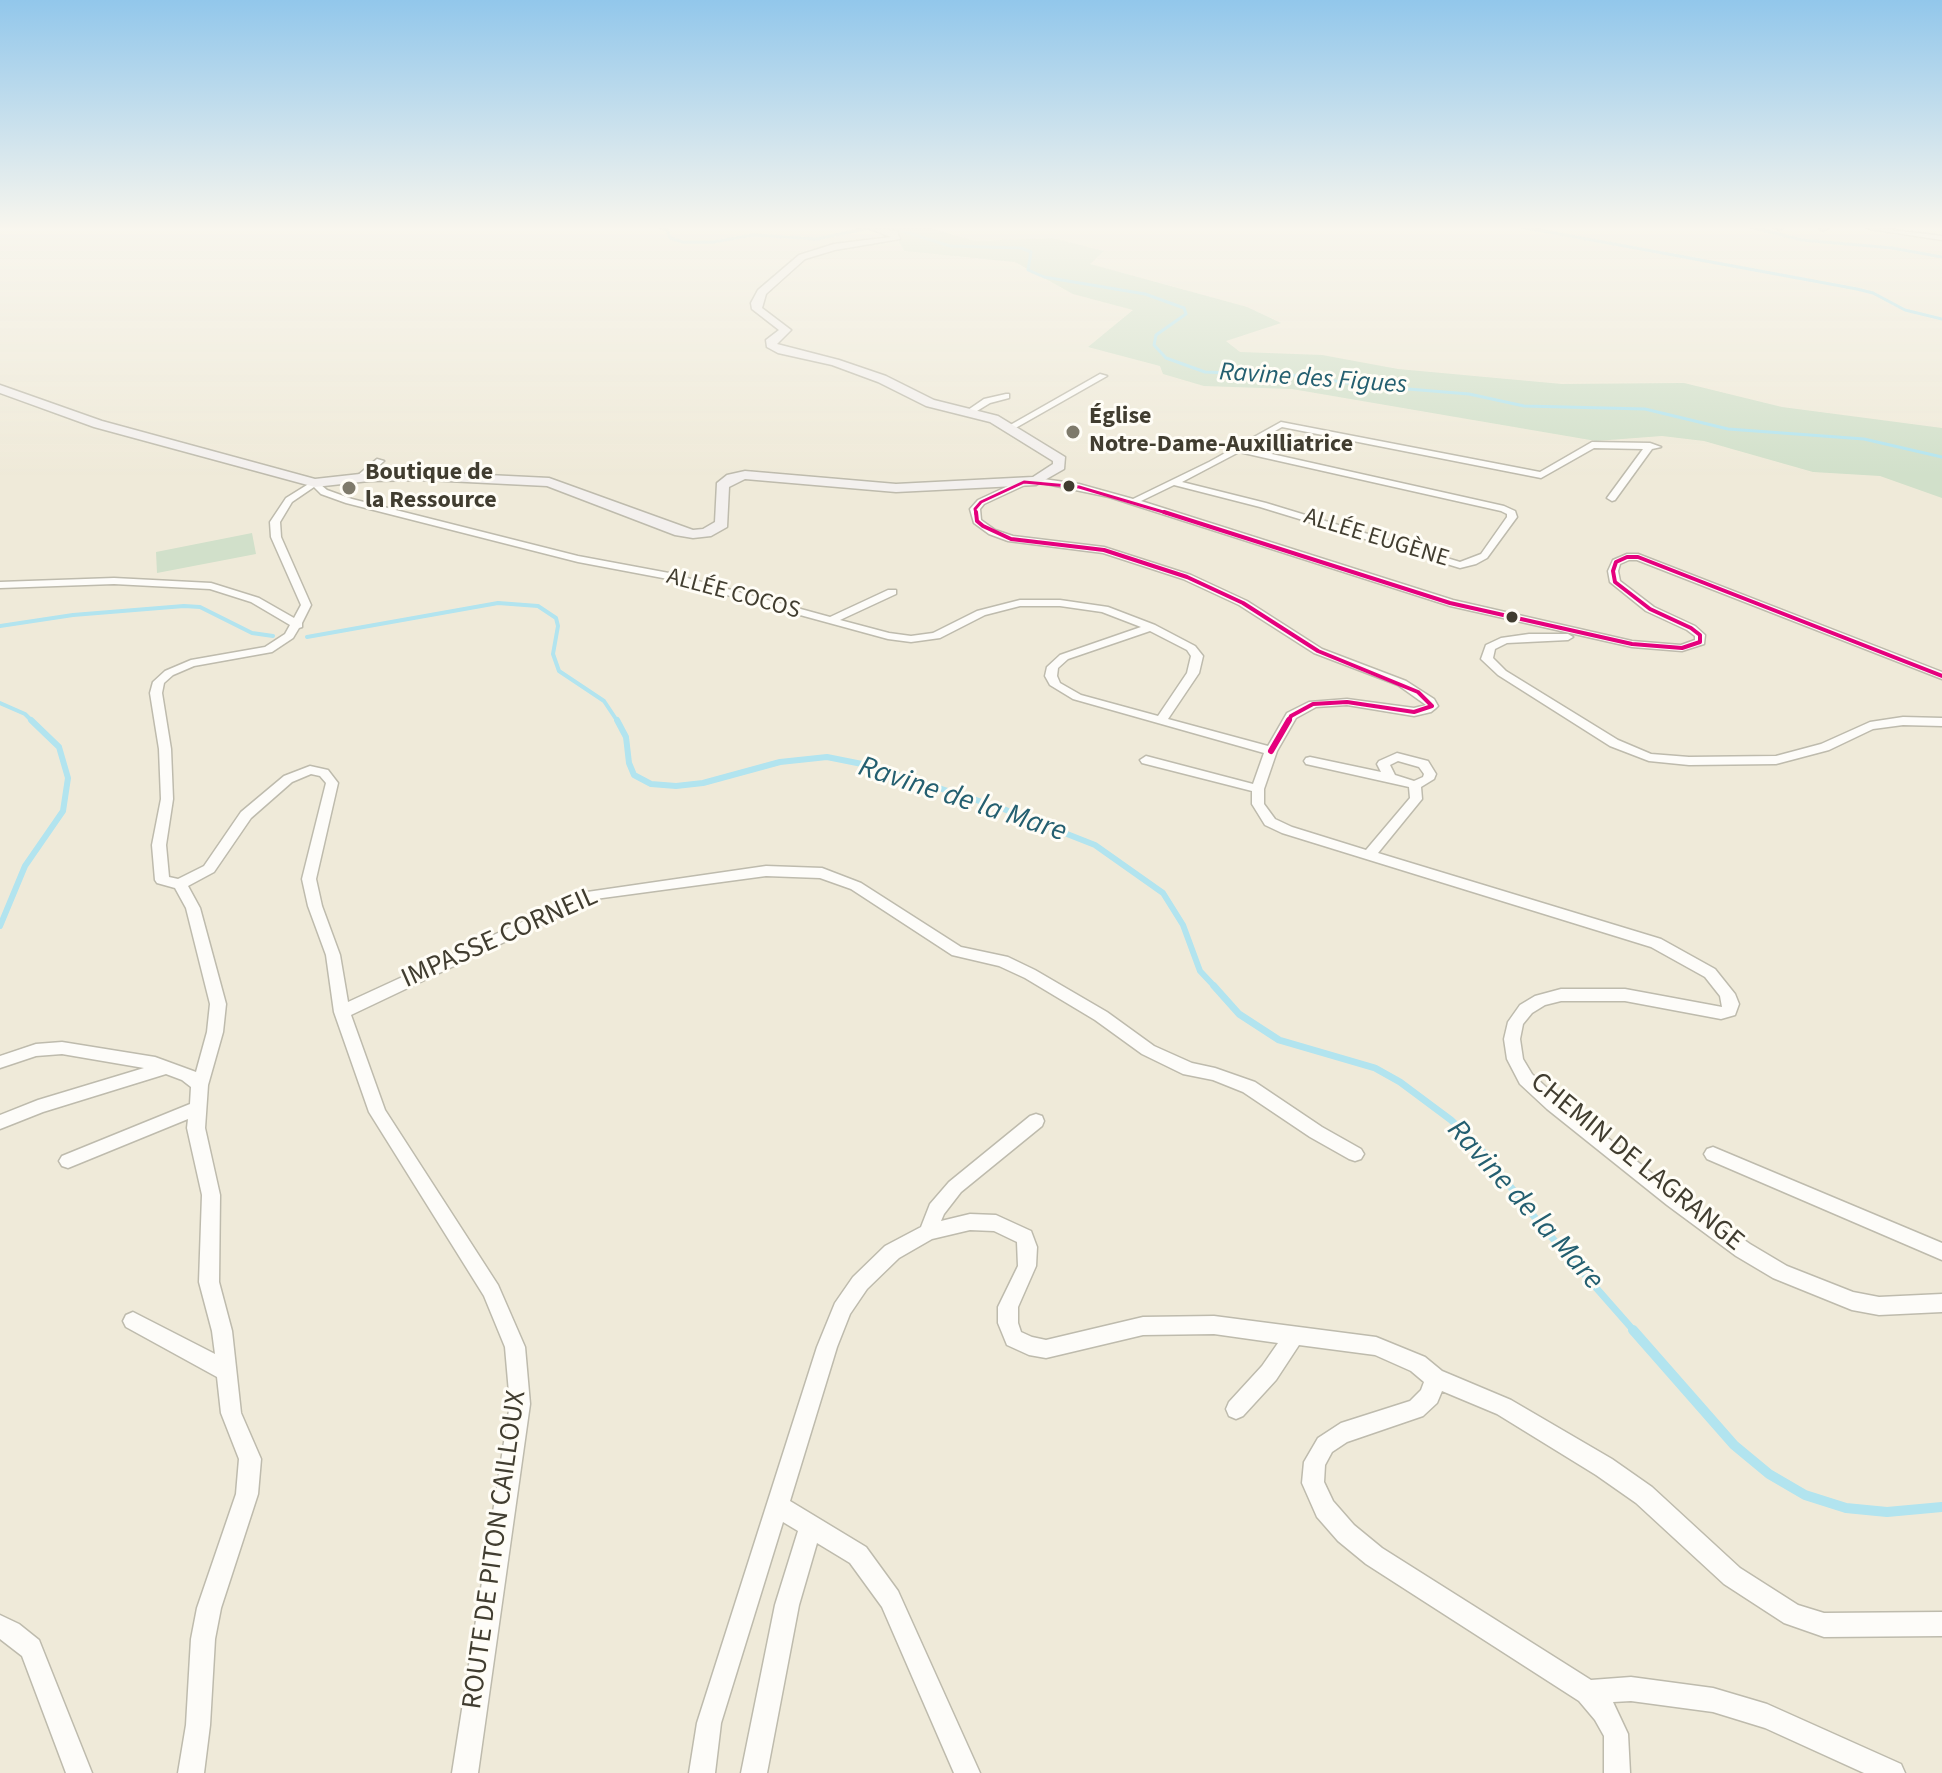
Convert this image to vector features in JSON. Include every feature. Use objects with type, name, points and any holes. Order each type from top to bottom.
[{"type":"street","points":[[758,310],[786,330],[772,340],[771,345],[782,351],[835,362],[882,379],[930,403],[994,419],[1062,461],[1030,482],[981,502],[975,509],[977,521],[992,532],[1011,539],[1104,550],[1187,577],[1243,603],[1318,651],[1402,683],[1430,701],[1432,706],[1414,712],[1347,702],[1313,704],[1291,716],[1271,751],[1258,789],[1146,760]]},
{"type":"street","points":[[1009,428],[1103,376]]},
{"type":"street","points":[[0,389],[146,438],[315,483],[360,478],[476,476],[549,482],[680,532],[693,534],[717,529],[722,524],[722,486],[732,478],[745,475],[896,488],[1030,482],[1079,487],[1450,603],[1596,638],[1665,648],[1682,648],[1700,642],[1700,635],[1691,628],[1650,609],[1615,582],[1613,571],[1616,562],[1627,557],[1638,557],[1942,676]]},
{"type":"street","points":[[969,412],[987,401],[1006,396]]},
{"type":"street","points":[[1133,502],[1175,483],[1275,426],[1288,424],[1541,475],[1592,445],[1654,446],[1612,498]]},
{"type":"street","name":"ALLÉE EUGÈNE","points":[[1175,483],[1263,505],[1417,555],[1460,565],[1484,556],[1512,517],[1512,513],[1504,509],[1237,449]]},
{"type":"street","points":[[360,478],[380,461]]},
{"type":"street","points":[[191,1773],[198,1725],[203,1639],[209,1608],[250,1477],[250,1459],[235,1427],[224,1370],[222,1331],[209,1282],[211,1195],[196,1128],[200,1085],[215,1032],[218,1004],[193,908],[180,884],[162,880],[159,873],[159,845],[167,799],[165,749],[156,693],[159,682],[169,673],[191,663],[268,650],[284,641],[298,625],[306,605],[276,537],[275,522],[289,500],[315,483]]},
{"type":"street","name":"ALLÉE COCOS","points":[[315,483],[324,492],[349,501],[578,559],[669,576],[888,636],[924,639],[952,630],[996,607],[1040,602],[1094,606],[1151,627],[1191,648],[1197,656],[1193,673],[1160,721]]},
{"type":"street","points":[[0,585],[114,581],[211,586],[255,600],[298,625]]},
{"type":"street","points":[[829,621],[892,592]]},
{"type":"street","points":[[1151,627],[1076,651],[1053,667],[1051,676],[1065,693],[1271,751]]},
{"type":"street","points":[[1596,638],[1515,638],[1490,647],[1487,659],[1502,673],[1614,743],[1659,759],[1776,760],[1825,747],[1870,726],[1903,721],[1942,722]]},
{"type":"street","points":[[1310,761],[1415,785],[1428,779],[1430,774],[1424,764],[1412,758],[1397,757],[1386,760],[1383,769],[1390,778]]},
{"type":"street","name":"ROUTE DE PITON CAILLOUX","points":[[180,884],[209,869],[246,815],[279,786],[310,770],[329,778],[332,783],[309,879],[315,906],[333,955],[342,1012],[377,1112],[491,1291],[515,1347],[520,1374],[520,1404],[510,1480],[465,1773]]},
{"type":"street","points":[[1370,854],[1416,799],[1415,785]]},
{"type":"street","name":"CHEMIN DE LAGRANGE","points":[[1258,789],[1258,804],[1270,822],[1287,830],[1656,943],[1710,973],[1727,994],[1731,1004],[1729,1011],[1721,1013],[1625,995],[1561,995],[1540,1000],[1526,1009],[1516,1022],[1512,1039],[1515,1059],[1526,1079],[1577,1123],[1673,1200],[1743,1250],[1780,1272],[1852,1301],[1879,1306],[1942,1303]]},
{"type":"street","name":"IMPASSE CORNEIL","points":[[342,1012],[592,895],[766,871],[822,873],[856,886],[957,951],[1003,961],[1030,974],[1101,1016],[1148,1050],[1189,1069],[1215,1074],[1249,1087],[1355,1154]]},
{"type":"street","points":[[0,1062],[36,1050],[62,1048],[167,1067],[188,1075],[200,1085]]},
{"type":"street","points":[[0,1122],[167,1067]]},
{"type":"street","points":[[68,1161],[197,1108]]},
{"type":"street","points":[[928,1232],[936,1210],[955,1187],[1036,1121]]},
{"type":"street","name":"CHEMIN DE LAGRANGE","points":[[1713,1154],[1942,1252]]},
{"type":"street","points":[[702,1773],[709,1723],[827,1347],[842,1309],[875,1265],[928,1232],[970,1222],[996,1223],[1024,1237],[1028,1247],[1027,1266],[1008,1307],[1008,1323],[1014,1338],[1029,1346],[1046,1349],[1121,1329],[1178,1324],[1214,1325],[1376,1346],[1418,1364],[1435,1378],[1504,1407],[1604,1467],[1644,1495],[1732,1576],[1792,1615],[1824,1625],[1942,1624]]},
{"type":"street","points":[[133,1321],[224,1370]]},
{"type":"street","points":[[1236,1409],[1269,1373],[1295,1335]]},
{"type":"street","points":[[1435,1378],[1430,1396],[1416,1409],[1341,1433],[1325,1445],[1315,1462],[1313,1483],[1325,1509],[1346,1533],[1374,1556],[1588,1692],[1604,1711],[1616,1734],[1617,1773]]},
{"type":"street","points":[[777,1506],[858,1555],[890,1599],[967,1773]]},
{"type":"street","points":[[754,1773],[787,1605],[811,1525]]},
{"type":"street","points":[[0,1627],[31,1648],[79,1773]]},
{"type":"street","points":[[1588,1692],[1631,1689],[1713,1700],[1767,1716],[1892,1773]]},
{"type":"green space","points":[[1133,310],[1253,310],[1281,323],[1226,341],[1240,352],[1322,355],[1398,369],[1562,384],[1684,383],[1782,407],[1942,428],[1942,498],[1880,476],[1813,472],[1704,441],[1662,436],[1596,441],[1292,389],[1204,386],[1163,374],[1160,366],[1088,347]]},
{"type":"green space","points":[[252,533],[256,554],[157,573],[156,552]]},
{"type":"waterway","name":"Ravine des Figues","points":[[1185,310],[1186,314],[1156,335],[1154,345],[1166,358],[1205,372],[1306,376],[1359,385],[1469,394],[1524,406],[1645,409],[1728,429],[1864,439],[1942,457]]},
{"type":"waterway","points":[[1905,310],[1942,319]]},
{"type":"waterway","name":"Ravine de la Mare","points":[[307,637],[498,603],[538,606],[556,618],[558,626],[553,654],[559,671],[604,701],[618,722]]},
{"type":"waterway","name":"Ravine de la Mare","points":[[0,626],[73,615],[184,606],[200,607],[252,633],[273,636]]},
{"type":"waterway","points":[[0,703],[31,720]]},
{"type":"waterway","points":[[0,926],[25,866],[63,811],[68,778],[59,747],[31,720]]},
{"type":"waterway","name":"Ravine de la Mare","points":[[617,720],[626,737],[629,763],[634,775],[651,784],[676,786],[703,783],[780,762],[827,757],[867,765],[1001,808],[1095,845],[1163,893],[1183,925],[1200,971],[1216,988]]},
{"type":"waterway","name":"Ravine de la Mare","points":[[1214,986],[1239,1014],[1279,1040],[1375,1068],[1400,1082],[1451,1120],[1479,1147],[1540,1224],[1635,1332]]},
{"type":"waterway","name":"Ravine de la Mare","points":[[1633,1330],[1734,1445],[1769,1474],[1805,1495],[1846,1508],[1887,1512],[1942,1507]]},
{"type":"transit line","points":[[1271,751],[1291,716],[1313,704],[1347,702],[1414,712],[1432,706],[1418,692],[1318,651],[1243,603],[1187,577],[1104,550],[1011,539],[983,526],[977,521],[975,509],[981,502],[1024,482],[1079,487],[1280,547],[1450,603],[1632,644],[1682,648],[1700,642],[1700,635],[1691,628],[1650,609],[1615,582],[1613,571],[1616,562],[1627,557],[1638,557],[1942,676]]},
{"type":"place","name":"Église Notre-Dame-Auxilliatrice","points":[[1073,432]]},
{"type":"place","name":"Boutique de la Ressource","points":[[349,488]]}]
